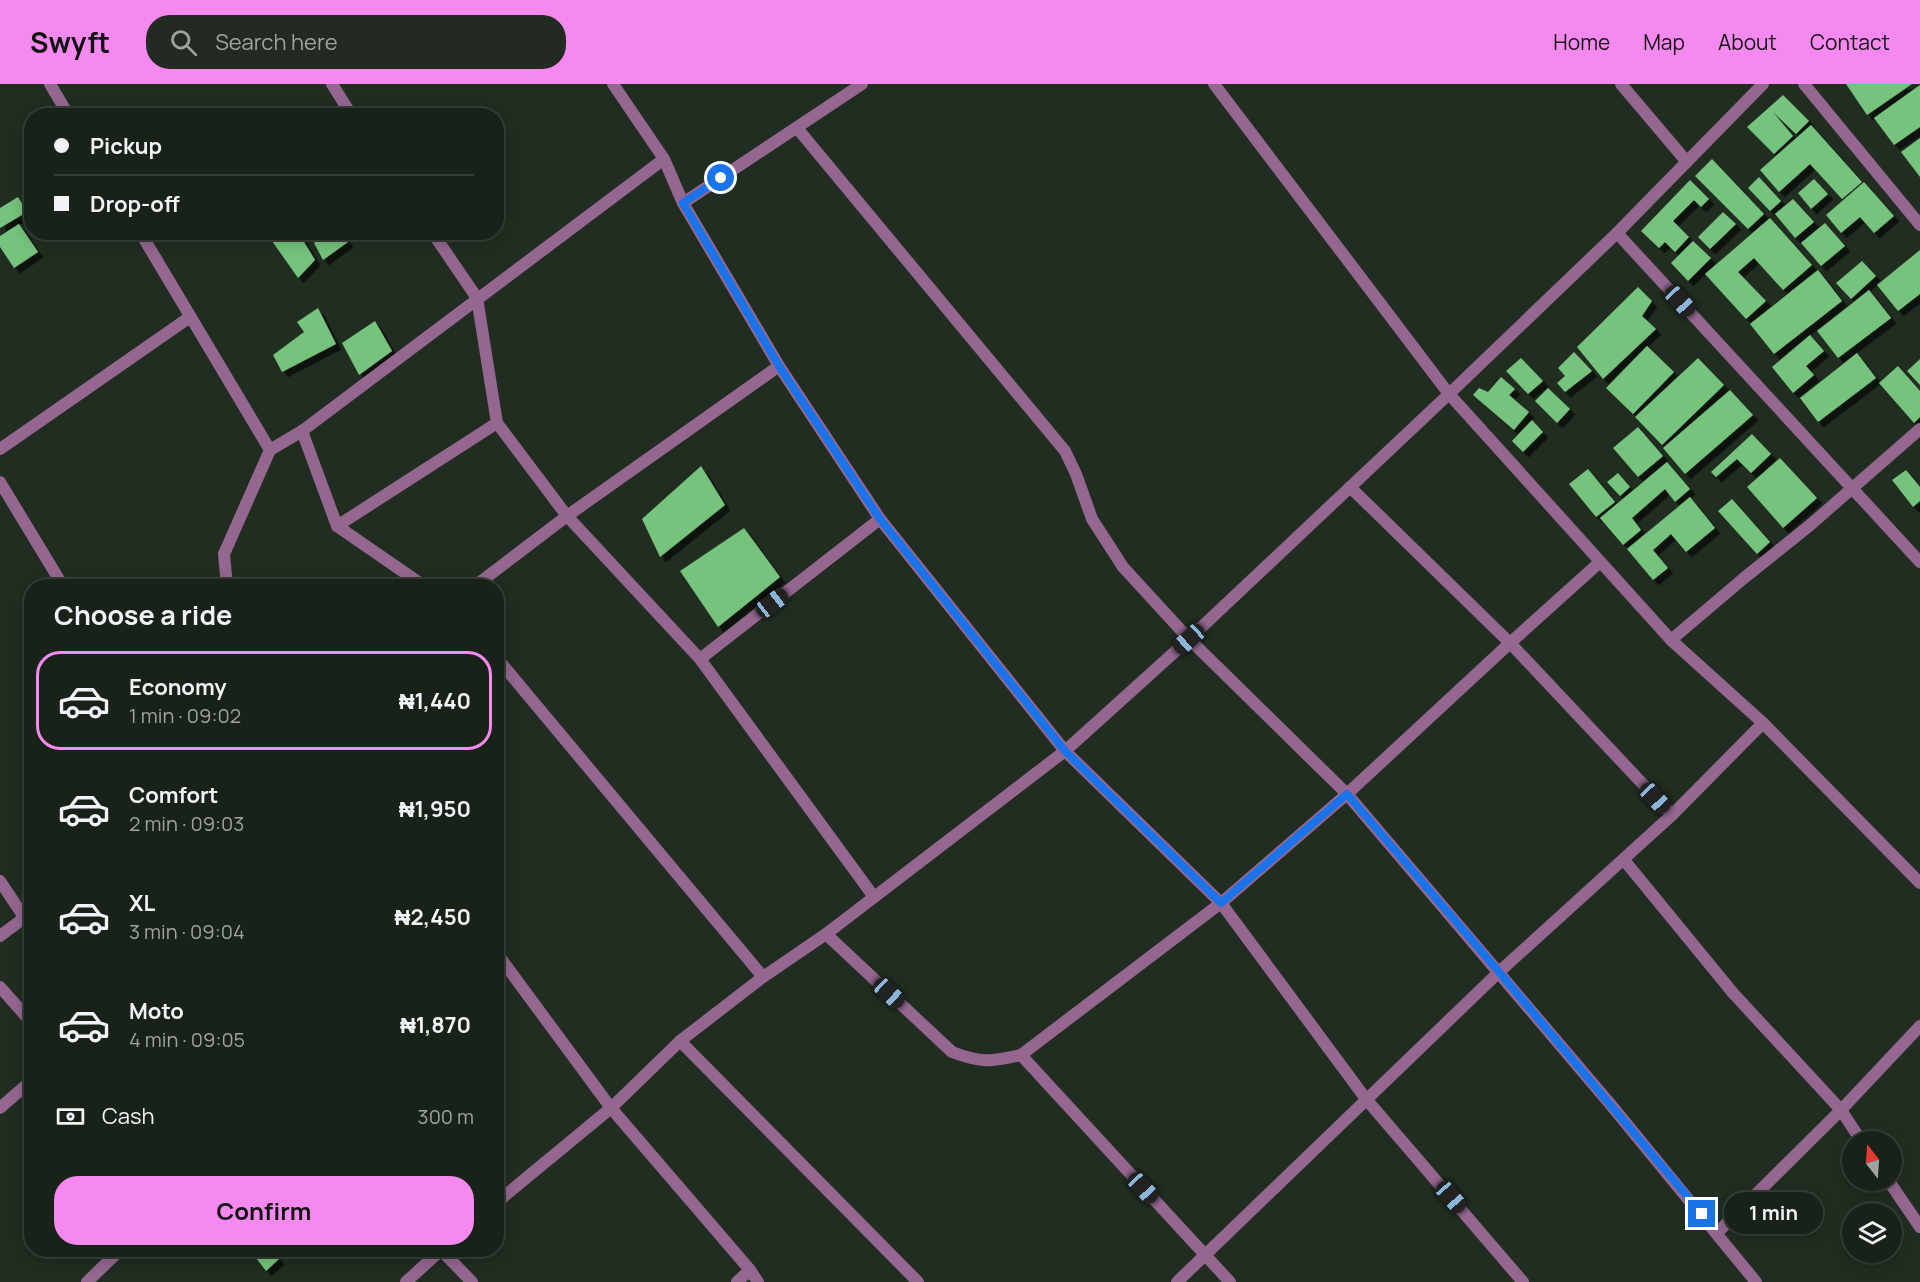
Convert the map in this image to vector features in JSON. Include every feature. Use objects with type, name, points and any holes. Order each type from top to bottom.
[{"type":"street","points":[[50,84],[64,108]]},
{"type":"street","points":[[332,84],[347,108]]},
{"type":"street","points":[[613,84],[664,159],[683,203],[779,366],[880,519],[1065,751],[1221,903],[1366,1099],[1522,1282]]},
{"type":"street","points":[[683,203],[862,84]]},
{"type":"street","points":[[1214,84],[1449,394],[1671,640],[1763,723],[1920,883]]},
{"type":"street","points":[[1621,84],[1688,162]]},
{"type":"street","points":[[504,1196],[611,1108],[680,1041],[763,977],[826,934],[1065,751],[1189,639],[1449,394],[1617,233],[1763,84]]},
{"type":"street","points":[[1804,84],[1920,225]]},
{"type":"street","points":[[797,128],[1065,451],[1092,519],[1123,567],[1189,639],[1347,794],[1499,972],[1756,1282]]},
{"type":"street","points":[[226,579],[224,554],[270,450],[302,431],[664,159]]},
{"type":"street","points":[[1617,233],[1920,562]]},
{"type":"street","points":[[145,240],[270,450]]},
{"type":"street","points":[[437,240],[477,298],[497,423],[567,516],[700,659],[874,897]]},
{"type":"street","points":[[0,449],[190,317]]},
{"type":"street","points":[[484,579],[567,516],[779,366]]},
{"type":"street","points":[[337,526],[497,423]]},
{"type":"street","points":[[1671,640],[1809,526],[1920,429]]},
{"type":"street","points":[[302,431],[337,526],[414,579]]},
{"type":"street","points":[[0,482],[59,579]]},
{"type":"street","points":[[1350,487],[1510,643],[1672,815]]},
{"type":"street","points":[[700,659],[880,519]]},
{"type":"street","points":[[826,934],[952,1052],[972,1059],[992,1062],[1021,1055],[1221,903],[1347,794],[1600,562]]},
{"type":"street","points":[[504,667],[763,977]]},
{"type":"street","points":[[1177,1282],[1499,972],[1672,815],[1763,723]]},
{"type":"street","points":[[1624,860],[1733,993],[1840,1110],[1854,1131]]},
{"type":"street","points":[[0,881],[24,909]]},
{"type":"street","points":[[0,936],[24,917]]},
{"type":"street","points":[[504,963],[611,1108],[758,1282]]},
{"type":"street","points":[[0,987],[24,1014]]},
{"type":"street","points":[[1717,1233],[1920,1026]]},
{"type":"street","points":[[680,1041],[918,1282]]},
{"type":"street","points":[[1021,1055],[1230,1282]]},
{"type":"street","points":[[0,1108],[24,1087]]},
{"type":"street","points":[[1895,1191],[1920,1227]]},
{"type":"street","points":[[87,1282],[113,1257]]},
{"type":"street","points":[[406,1282],[433,1257]]},
{"type":"street","points":[[448,1257],[472,1282]]},
{"type":"street","points":[[737,1282],[750,1270]]},
{"type":"building","points":[[1846,84],[1912,84],[1867,115]]},
{"type":"building","points":[[1920,85],[1920,127],[1894,145],[1874,118]]},
{"type":"building","points":[[1783,95],[1809,121],[1796,134],[1773,112],[1793,136],[1774,154],[1747,127]]},
{"type":"building","points":[[1811,125],[1862,182],[1842,199],[1810,164],[1779,192],[1760,170]]},
{"type":"building","points":[[1920,138],[1920,177],[1901,152]]},
{"type":"building","points":[[1712,159],[1764,214],[1748,229],[1695,176]]},
{"type":"building","points":[[1759,177],[1781,201],[1770,211],[1748,188]]},
{"type":"building","points":[[1814,179],[1828,194],[1811,209],[1798,193]]},
{"type":"building","points":[[1690,180],[1709,199],[1701,207],[1694,200],[1673,221],[1689,237],[1675,252],[1665,242],[1659,248],[1641,231]]},
{"type":"building","points":[[1864,182],[1894,216],[1874,233],[1860,217],[1841,233],[1826,215]]},
{"type":"building","points":[[18,197],[24,207],[24,214],[0,228],[0,208]]},
{"type":"building","points":[[1793,199],[1814,222],[1795,238],[1775,214]]},
{"type":"building","points":[[1723,212],[1736,224],[1710,249],[1698,237]]},
{"type":"building","points":[[1770,218],[1812,265],[1783,290],[1754,258],[1738,272],[1766,301],[1746,319],[1705,274]]},
{"type":"building","points":[[1825,223],[1845,246],[1821,266],[1801,243]]},
{"type":"building","points":[[19,224],[24,231],[24,240],[30,240],[38,252],[14,268],[0,247],[0,236]]},
{"type":"building","points":[[303,240],[315,260],[298,278],[272,241]]},
{"type":"building","points":[[319,240],[346,240],[348,242],[323,260],[314,243]]},
{"type":"building","points":[[1693,241],[1711,258],[1688,281],[1671,263]]},
{"type":"building","points":[[1920,250],[1920,294],[1898,311],[1877,285]]},
{"type":"building","points":[[1862,261],[1876,276],[1851,299],[1836,283]]},
{"type":"building","points":[[1818,270],[1842,301],[1774,354],[1750,324]]},
{"type":"building","points":[[1638,287],[1652,301],[1642,316],[1656,329],[1603,379],[1577,347]]},
{"type":"building","points":[[1869,290],[1891,318],[1838,358],[1817,331]]},
{"type":"building","points":[[318,308],[336,344],[282,372],[273,355],[304,332],[297,322]]},
{"type":"building","points":[[375,321],[392,351],[359,375],[342,343]]},
{"type":"building","points":[[1810,335],[1824,351],[1806,366],[1814,375],[1793,393],[1772,367]]},
{"type":"building","points":[[1647,346],[1674,372],[1633,414],[1606,388]]},
{"type":"building","points":[[1574,352],[1592,371],[1565,392],[1557,383],[1565,376],[1558,368]]},
{"type":"building","points":[[1857,353],[1876,378],[1818,422],[1800,398]]},
{"type":"building","points":[[1521,358],[1543,381],[1528,394],[1506,371]]},
{"type":"building","points":[[1698,358],[1724,385],[1662,445],[1635,417]]},
{"type":"building","points":[[1920,359],[1920,385],[1907,371]]},
{"type":"building","points":[[1898,366],[1920,391],[1920,417],[1914,423],[1879,383]]},
{"type":"building","points":[[1501,377],[1515,389],[1509,395],[1529,412],[1514,430],[1473,395],[1479,388],[1488,392]]},
{"type":"building","points":[[1548,388],[1570,409],[1557,423],[1535,401]]},
{"type":"building","points":[[1730,390],[1753,415],[1685,474],[1663,448]]},
{"type":"building","points":[[1532,420],[1543,432],[1523,452],[1512,441]]},
{"type":"building","points":[[1638,427],[1663,456],[1638,477],[1613,448]]},
{"type":"building","points":[[1752,434],[1771,454],[1751,473],[1737,459],[1716,477],[1711,472]]},
{"type":"building","points":[[1780,458],[1817,498],[1783,528],[1747,487]]},
{"type":"building","points":[[1667,462],[1690,489],[1675,502],[1665,489],[1632,518],[1641,530],[1623,545],[1600,518]]},
{"type":"building","points":[[701,466],[725,505],[660,557],[642,519]]},
{"type":"building","points":[[1588,469],[1615,502],[1596,517],[1569,484]]},
{"type":"building","points":[[1906,470],[1920,487],[1920,501],[1913,507],[1892,480]]},
{"type":"building","points":[[1618,473],[1630,487],[1620,496],[1607,482]]},
{"type":"building","points":[[1690,497],[1715,528],[1686,552],[1671,534],[1653,550],[1668,568],[1653,580],[1627,549]]},
{"type":"building","points":[[1732,499],[1770,542],[1757,554],[1718,511]]},
{"type":"building","points":[[744,528],[780,577],[718,627],[680,571]]},
{"type":"building","points":[[255,1257],[277,1257],[279,1259],[266,1271]]},
{"type":"route","points":[[721,178],[683,203],[779,366],[880,519],[1065,751],[1221,903],[1347,794],[1702,1214]]}]
